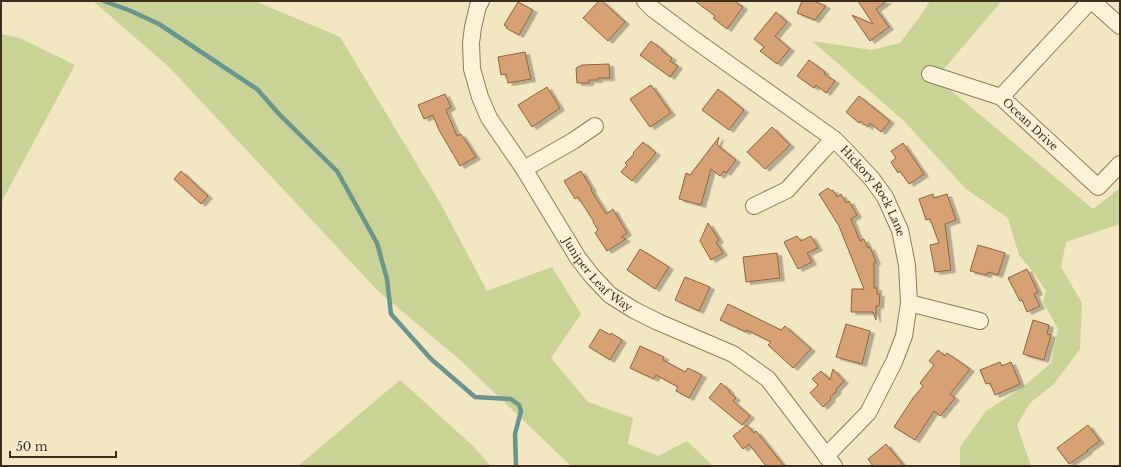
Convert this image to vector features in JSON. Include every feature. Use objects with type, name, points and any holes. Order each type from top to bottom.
[{"type":"street","name":"Juniper Leaf Way","points":[[481,1],[478,6],[471,43],[472,69],[480,97],[489,118],[524,169],[578,258],[610,295],[634,310],[658,322],[733,354],[768,379],[830,461]]},
{"type":"street","name":"Hickory Rock Lane","points":[[645,1],[653,9],[692,38],[834,140],[872,178],[885,197],[900,230],[907,265],[910,303],[904,336],[894,362],[868,413],[830,461]]},
{"type":"street","points":[[1091,1],[1120,26]]},
{"type":"street","name":"Ocean Drive","points":[[1091,1],[1001,97],[1098,187],[1120,164]]},
{"type":"street","points":[[930,74],[1001,97]]},
{"type":"street","points":[[524,169],[573,141],[595,126]]},
{"type":"street","points":[[754,206],[787,190],[834,140]]},
{"type":"street","points":[[910,303],[980,321]]},
{"type":"green space","points":[[93,1],[255,1],[340,37],[442,206],[487,291],[552,267],[581,314],[551,358],[588,402],[633,418],[628,444],[658,456],[687,441],[713,466],[571,466],[459,359],[378,291],[169,67]]},
{"type":"green space","points":[[930,1],[998,1],[1000,3],[936,78],[1093,209],[1120,188],[1120,224],[1066,242],[1061,267],[1082,303],[1080,349],[1054,384],[1030,403],[1017,425],[1031,466],[960,466],[960,447],[986,411],[1023,387],[1051,363],[1058,329],[1043,302],[1046,291],[1034,273],[1019,255],[1008,218],[966,189],[904,121],[812,41],[872,50],[900,43]]},
{"type":"green space","points":[[1,34],[20,38],[75,65],[1,203]]},
{"type":"green space","points":[[400,380],[472,445],[491,466],[298,466]]},
{"type":"building","points":[[599,1],[602,1],[625,22],[608,41],[583,18]]},
{"type":"building","points":[[695,1],[735,1],[743,7],[727,29],[713,18],[715,16]]},
{"type":"building","points":[[802,1],[814,1],[826,6],[815,20],[797,13]]},
{"type":"building","points":[[858,1],[887,1],[876,9],[889,27],[870,41],[852,15],[873,24]]},
{"type":"building","points":[[518,2],[533,10],[519,35],[506,28],[507,27],[504,25]]},
{"type":"building","points":[[776,12],[787,22],[775,36],[790,49],[777,64],[760,51],[764,47],[754,39]]},
{"type":"building","points":[[651,41],[672,58],[670,61],[678,66],[670,77],[640,55]]},
{"type":"building","points":[[525,52],[531,79],[508,83],[506,74],[501,75],[498,57]]},
{"type":"building","points":[[809,60],[825,72],[824,74],[835,81],[826,93],[816,85],[814,88],[797,76]]},
{"type":"building","points":[[609,64],[610,78],[589,80],[589,83],[577,83],[576,68],[582,65]]},
{"type":"building","points":[[651,85],[671,113],[650,127],[630,99]]},
{"type":"building","points":[[547,87],[560,108],[532,127],[518,105]]},
{"type":"building","points":[[718,89],[744,110],[729,130],[702,110]]},
{"type":"building","points":[[445,94],[451,107],[446,110],[457,136],[461,134],[476,157],[460,166],[439,130],[433,115],[424,119],[418,105]]},
{"type":"building","points":[[859,96],[890,121],[881,132],[870,123],[868,127],[860,121],[859,123],[846,112]]},
{"type":"building","points":[[772,127],[790,145],[765,169],[747,152]]},
{"type":"building","points":[[719,137],[717,145],[736,160],[726,173],[724,171],[720,176],[711,169],[701,205],[679,199],[686,173],[690,175]]},
{"type":"building","points":[[643,142],[656,153],[632,181],[621,172],[627,165],[625,163]]},
{"type":"building","points":[[903,143],[924,174],[909,184],[900,171],[898,173],[891,162],[896,158],[891,151]]},
{"type":"building","points":[[181,171],[208,196],[201,204],[174,179]]},
{"type":"building","points":[[581,171],[606,214],[613,209],[627,233],[621,237],[626,239],[607,251],[595,233],[598,230],[594,222],[578,197],[575,199],[564,181]]},
{"type":"building","points":[[828,188],[831,191],[833,190],[837,197],[841,194],[846,203],[849,201],[857,215],[851,219],[860,241],[864,239],[868,248],[870,247],[876,262],[874,263],[874,288],[877,288],[877,294],[880,294],[879,306],[876,306],[876,320],[873,312],[851,312],[852,289],[864,289],[839,226],[819,194]]},
{"type":"building","points":[[933,194],[934,198],[947,194],[956,220],[945,224],[951,270],[935,272],[930,245],[939,243],[930,219],[926,220],[919,199]]},
{"type":"building","points":[[708,223],[719,240],[716,242],[723,253],[711,260],[700,241]]},
{"type":"building","points":[[797,236],[801,241],[811,236],[818,248],[807,253],[812,262],[798,269],[784,242]]},
{"type":"building","points":[[978,245],[1005,253],[998,275],[988,272],[987,275],[970,271]]},
{"type":"building","points":[[640,249],[669,267],[655,289],[627,270]]},
{"type":"building","points":[[777,253],[780,278],[746,282],[743,257]]},
{"type":"building","points":[[1027,269],[1038,292],[1034,294],[1040,306],[1027,312],[1022,300],[1020,301],[1008,278]]},
{"type":"building","points":[[685,277],[710,287],[699,311],[675,300]]},
{"type":"building","points":[[728,304],[781,330],[785,326],[811,349],[793,368],[768,345],[771,342],[747,330],[746,332],[720,320]]},
{"type":"building","points":[[1033,320],[1049,325],[1047,334],[1051,335],[1044,360],[1023,354]]},
{"type":"building","points":[[846,324],[870,331],[862,364],[836,357]]},
{"type":"building","points":[[600,329],[610,335],[611,333],[622,340],[610,360],[589,347]]},
{"type":"building","points":[[640,346],[664,357],[663,360],[685,372],[688,368],[702,375],[689,398],[676,391],[678,387],[656,375],[654,379],[630,368]]},
{"type":"building","points":[[938,350],[945,356],[947,353],[970,369],[950,394],[955,398],[940,416],[934,411],[915,440],[894,427],[913,398],[923,386],[920,383],[934,365],[929,361]]},
{"type":"building","points":[[1000,362],[1002,366],[1011,362],[1020,384],[995,395],[990,383],[986,384],[980,370]]},
{"type":"building","points":[[833,369],[844,381],[823,407],[810,393],[818,385],[812,379],[821,371],[830,380]]},
{"type":"building","points":[[721,383],[736,398],[733,401],[750,416],[742,425],[709,398]]},
{"type":"building","points":[[747,425],[754,433],[756,431],[784,466],[766,466],[749,444],[743,449],[733,436]]},
{"type":"building","points":[[1088,425],[1100,441],[1069,464],[1057,448]]},
{"type":"building","points":[[886,444],[904,466],[873,466],[868,459]]},
{"type":"waterway","points":[[104,1],[159,24],[257,89],[280,115],[337,171],[377,243],[387,279],[391,314],[431,359],[475,397],[511,399],[519,405],[521,411],[515,434],[516,466]]}]
